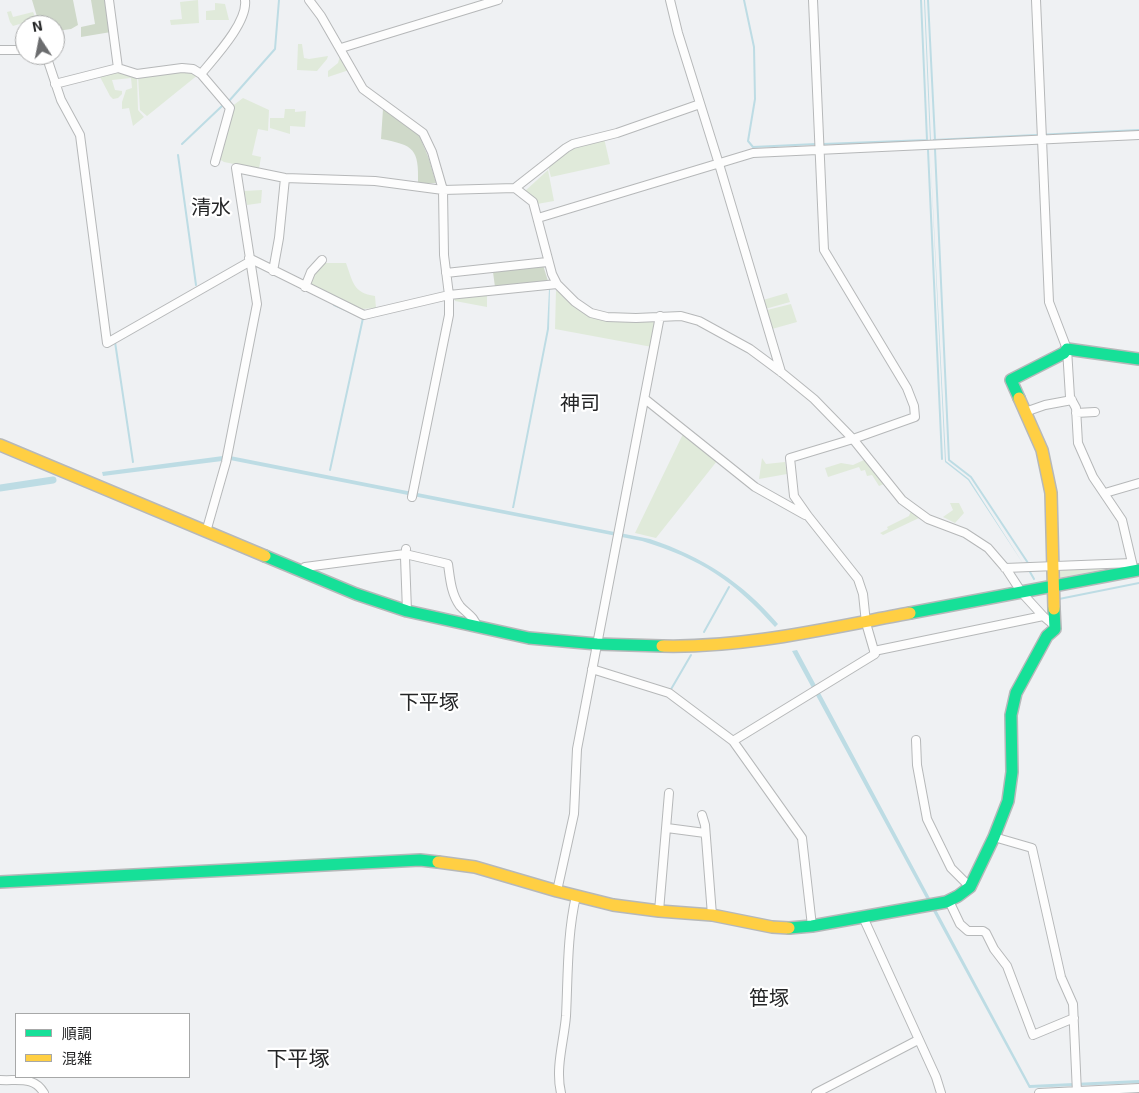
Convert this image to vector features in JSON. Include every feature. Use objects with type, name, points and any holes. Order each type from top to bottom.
[{"type":"street","points":[[109,0],[118,68]]},
{"type":"street","points":[[201,74],[240,23],[246,6],[245,0]]},
{"type":"street","points":[[309,0],[322,16],[363,89],[423,133],[432,152],[443,190],[444,255],[449,295],[449,316],[412,493]]},
{"type":"street","points":[[341,48],[498,0]]},
{"type":"street","points":[[670,0],[678,33],[781,372]]},
{"type":"street","points":[[733,741],[875,654],[866,623],[863,594],[858,579],[794,496],[790,458],[853,440],[915,416],[914,406],[907,388],[890,364],[824,250],[813,0]]},
{"type":"street","points":[[1036,0],[1050,302],[1067,349],[1070,397],[1076,408],[1078,443],[1093,477],[1122,520],[1135,568]]},
{"type":"street","points":[[0,50],[15,50]]},
{"type":"street","points":[[49,65],[61,100],[80,135],[107,343],[249,260]]},
{"type":"street","points":[[55,84],[118,68],[137,74],[182,68],[193,69],[201,74],[230,108],[215,162]]},
{"type":"street","points":[[206,532],[227,458],[257,304],[236,168],[285,178],[375,181],[443,190],[515,188],[573,144],[617,133],[700,104]]},
{"type":"street","points":[[538,218],[753,153],[1042,136],[1139,135]]},
{"type":"street","points":[[273,271],[279,238],[285,178]]},
{"type":"street","points":[[515,188],[533,202],[548,262],[557,284],[575,302],[591,313],[607,317],[680,316],[698,321],[750,349],[814,399],[853,440],[902,500],[928,519],[965,533],[988,548],[1006,568],[1022,593],[1055,626]]},
{"type":"street","points":[[249,260],[364,315],[449,295],[557,284]]},
{"type":"street","points":[[305,287],[311,272],[322,260]]},
{"type":"street","points":[[446,273],[548,262]]},
{"type":"street","points":[[557,892],[574,814],[577,749],[660,316]]},
{"type":"street","points":[[1067,349],[1139,359]]},
{"type":"street","points":[[0,882],[420,860],[475,867],[557,892],[613,905],[659,912],[712,915],[772,927],[795,928],[812,926],[949,901],[970,887],[994,837],[1008,801],[1012,772],[1011,714],[1016,693],[1047,636],[1055,629],[1051,493],[1042,450],[1011,380],[1064,353],[1067,349]]},
{"type":"street","points":[[645,399],[755,488],[808,516]]},
{"type":"street","points":[[1025,412],[1045,405],[1072,400]]},
{"type":"street","points":[[1076,413],[1095,412]]},
{"type":"street","points":[[0,445],[356,594],[407,612],[529,638],[597,644],[668,646],[744,642],[866,623],[1022,593],[1135,568]]},
{"type":"street","points":[[1105,493],[1139,483]]},
{"type":"street","points":[[406,551],[407,612]]},
{"type":"street","points":[[305,567],[406,551],[448,564],[452,591],[459,605],[475,620],[477,626]]},
{"type":"street","points":[[1006,568],[1053,566],[1135,568]]},
{"type":"street","points":[[874,651],[1043,616]]},
{"type":"street","points":[[592,668],[669,693],[733,741],[802,838],[812,926]]},
{"type":"street","points":[[916,740],[917,765],[926,819],[951,868],[970,887]]},
{"type":"street","points":[[659,912],[669,793]]},
{"type":"street","points":[[702,815],[712,915]]},
{"type":"street","points":[[667,828],[705,833]]},
{"type":"street","points":[[994,837],[1032,848],[1060,975],[1073,1004],[1076,1092]]},
{"type":"street","points":[[561,1093],[560,1069],[566,1015],[571,920],[576,896]]},
{"type":"street","points":[[949,901],[960,924],[968,931],[983,931],[986,933],[994,949],[1007,966],[1012,975],[1033,1035],[1074,1018]]},
{"type":"street","points":[[863,917],[936,1078],[941,1093]]},
{"type":"street","points":[[816,1093],[918,1040]]},
{"type":"street","points":[[0,1080],[34,1081],[44,1093]]},
{"type":"street","points":[[1039,1093],[1139,1088]]},
{"type":"green space","points":[[32,0],[73,0],[78,25],[65,30],[65,15],[36,15]]},
{"type":"green space","points":[[91,0],[105,0],[111,32],[81,37],[81,27],[95,24]]},
{"type":"green space","points":[[198,0],[199,23],[171,25],[170,20],[182,19],[180,2]]},
{"type":"green space","points":[[215,3],[225,4],[229,20],[206,20],[206,11],[215,10]]},
{"type":"green space","points":[[11,11],[13,17],[15,16],[15,25],[13,26],[10,22],[7,12]]},
{"type":"green space","points":[[33,12],[34,15],[21,15]]},
{"type":"green space","points":[[298,44],[302,44],[304,58],[328,56],[317,71],[297,70]]},
{"type":"green space","points":[[340,56],[349,70],[328,77],[328,71],[338,63]]},
{"type":"green space","points":[[117,70],[137,76],[138,110],[144,117],[133,126],[129,108],[122,109],[126,90],[132,88],[131,78],[112,80],[115,90],[122,91],[118,98],[113,99],[99,75]]},
{"type":"green space","points":[[182,70],[199,74],[147,116],[140,110],[138,76]]},
{"type":"green space","points":[[243,98],[269,110],[268,131],[258,129],[252,155],[261,157],[259,169],[224,162],[219,159],[231,107]]},
{"type":"green space","points":[[285,109],[295,109],[295,112],[306,111],[305,127],[290,126],[290,134],[270,128],[270,118],[284,118]]},
{"type":"green space","points":[[383,109],[418,132],[436,183],[418,183],[417,163],[412,150],[401,144],[381,139]]},
{"type":"green space","points":[[604,138],[610,164],[551,177],[548,166],[566,150]]},
{"type":"green space","points":[[548,170],[554,201],[537,204],[525,191]]},
{"type":"green space","points":[[262,190],[261,203],[247,205],[244,191]]},
{"type":"green space","points":[[324,263],[346,263],[355,286],[362,292],[375,296],[376,308],[362,309],[309,284],[314,272]]},
{"type":"green space","points":[[543,265],[548,281],[495,287],[493,272]]},
{"type":"green space","points":[[556,290],[582,312],[590,316],[653,320],[655,325],[652,347],[555,329]]},
{"type":"green space","points":[[787,293],[790,302],[765,309],[763,300]]},
{"type":"green space","points":[[487,294],[487,307],[455,301],[454,298]]},
{"type":"green space","points":[[791,304],[797,322],[772,329],[767,310]]},
{"type":"green space","points":[[683,434],[717,461],[656,538],[635,533]]},
{"type":"green space","points":[[762,458],[766,464],[785,462],[787,474],[759,479]]},
{"type":"green space","points":[[864,460],[884,484],[879,486],[872,475],[867,476],[865,470],[861,471],[859,467],[828,477],[825,468],[841,463],[853,465]]},
{"type":"green space","points":[[950,503],[959,503],[964,513],[955,523],[943,517],[953,510]]},
{"type":"green space","points":[[911,511],[919,518],[883,535],[880,533],[888,529],[887,527],[909,516]]},
{"type":"green space","points":[[1126,565],[1058,578],[1057,569]]},
{"type":"water","points":[[925,0],[931,142],[930,141]]},
{"type":"water","points":[[1139,129],[1139,131],[933,140],[933,139]]},
{"type":"water","points":[[930,148],[946,461],[969,479],[1024,565],[968,480],[945,462]]},
{"type":"water","points":[[550,288],[549,329],[514,508],[512,508],[547,329]]},
{"type":"water","points":[[223,456],[650,539],[687,554],[720,572],[736,583],[778,624],[775,627],[730,584],[699,564],[642,541],[230,460],[103,476],[102,472]]},
{"type":"water","points":[[797,650],[1030,1085],[1139,1080],[1139,1083],[1029,1088],[792,651]]},
{"type":"waterway","points":[[229,101],[275,49],[279,0]]},
{"type":"waterway","points":[[744,0],[754,47],[755,99],[748,141],[753,147],[816,144]]},
{"type":"waterway","points":[[823,144],[927,140],[921,0]]},
{"type":"waterway","points":[[928,0],[935,140]]},
{"type":"waterway","points":[[182,144],[222,106]]},
{"type":"waterway","points":[[935,149],[949,460],[971,477],[1028,563]]},
{"type":"waterway","points":[[928,150],[942,459]]},
{"type":"waterway","points":[[178,155],[196,285]]},
{"type":"waterway","points":[[334,305],[355,314]]},
{"type":"waterway","points":[[330,470],[363,318],[361,317]]},
{"type":"waterway","points":[[115,342],[133,462]]},
{"type":"waterway","points":[[0,488],[53,480]]},
{"type":"waterway","points":[[1030,572],[1034,579]]},
{"type":"waterway","points":[[1059,599],[1139,583]]},
{"type":"waterway","points":[[704,632],[729,587]]},
{"type":"waterway","points":[[670,691],[691,655]]},
{"type":"traffic: fast","points":[[1019,398],[1011,380],[1064,353],[1067,349],[1139,359]]},
{"type":"traffic: fast","points":[[265,556],[356,594],[407,611],[529,638],[597,644],[662,646]]},
{"type":"traffic: fast","points":[[910,613],[1139,570]]},
{"type":"traffic: fast","points":[[789,928],[812,926],[946,902],[970,887],[994,837],[1008,801],[1012,772],[1011,715],[1016,693],[1047,636],[1055,629],[1054,609]]},
{"type":"traffic: fast","points":[[0,882],[420,860],[438,862]]},
{"type":"traffic: slow","points":[[1019,398],[1042,450],[1051,493],[1054,609]]},
{"type":"traffic: slow","points":[[0,445],[265,556]]},
{"type":"traffic: slow","points":[[662,646],[725,644],[787,636],[910,613]]},
{"type":"traffic: slow","points":[[438,862],[475,867],[613,905],[712,915],[772,927],[789,928]]},
{"type":"district","name":"清水","points":[[211,207]]},
{"type":"district","name":"神司","points":[[580,403]]},
{"type":"district","name":"下平塚","points":[[429,702]]},
{"type":"district","name":"笹塚","points":[[769,998]]},
{"type":"district","name":"下平塚","points":[[298,1059]]}]
